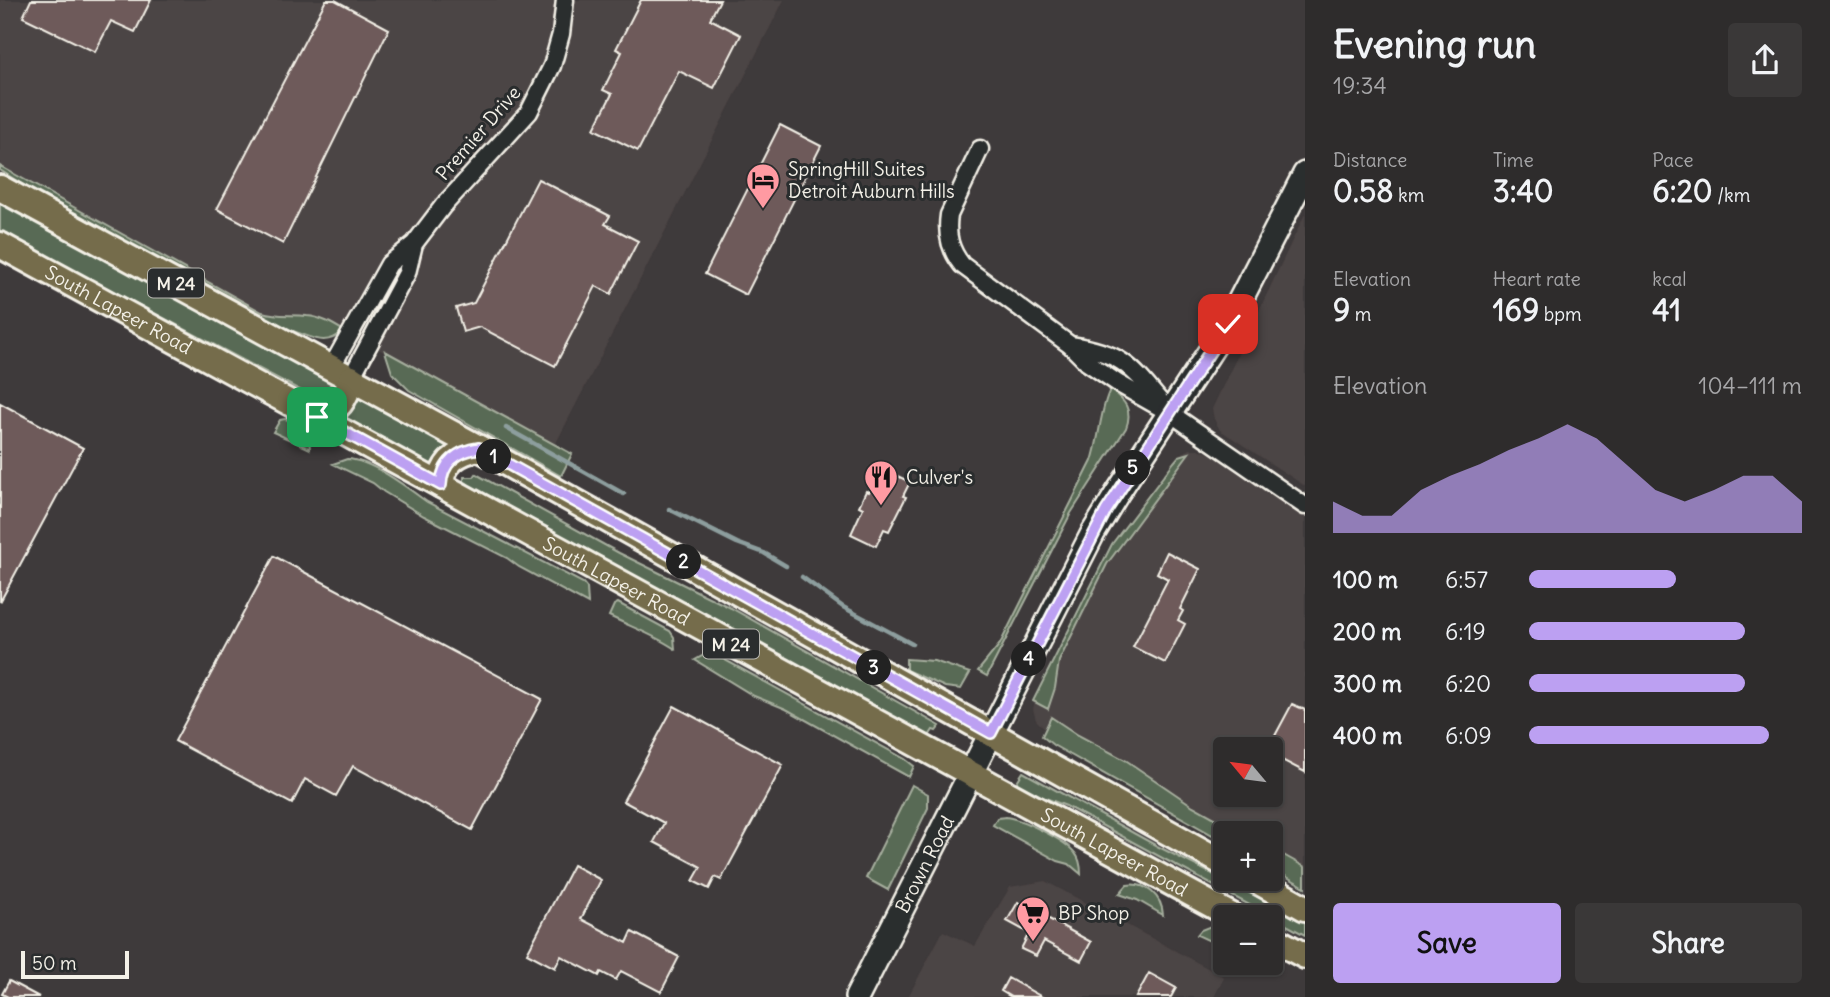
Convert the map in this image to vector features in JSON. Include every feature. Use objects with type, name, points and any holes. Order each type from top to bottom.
[{"type":"main road","name":"M 24","points":[[0,188],[479,448],[1213,857]]},
{"type":"main road","name":"South Lapeer Road","points":[[0,245],[1213,906]]},
{"type":"main road","points":[[317,417],[328,414],[341,403],[341,373]]},
{"type":"main road","points":[[441,485],[444,469],[450,461],[466,450],[479,448]]},
{"type":"main road","points":[[1275,891],[1305,908]]},
{"type":"main road","points":[[1283,944],[1305,956]]},
{"type":"street","name":"Premier Drive","points":[[341,373],[389,264],[414,244],[443,206],[529,112],[552,66],[561,34],[565,0]]},
{"type":"street","points":[[980,149],[948,215],[949,242],[954,255],[976,277],[1070,345],[1097,349],[1119,358],[1132,368],[1170,413],[1305,506]]},
{"type":"street","name":"Brown Road","points":[[857,997],[1100,522],[1233,314],[1305,174]]},
{"type":"street","name":"Premier Drive","points":[[341,373],[407,273],[414,244]]},
{"type":"shaded area","points":[[0,0],[784,0],[555,445],[332,324],[308,316],[283,317],[262,312],[0,166]]},
{"type":"shaded area","points":[[1305,214],[1305,486],[1220,430],[1212,409]]},
{"type":"shaded area","points":[[1190,449],[1199,449],[1212,455],[1305,518],[1305,882],[1283,869],[1283,821],[1213,821],[1213,826],[1055,740],[1036,720],[1033,709],[1039,687],[1114,539],[1177,456]]},
{"type":"shaded area","points":[[1045,881],[1213,971],[1213,975],[1224,977],[1214,997],[908,997],[943,931],[975,946],[1010,887]]},
{"type":"green space","points":[[0,166],[262,312],[317,318],[344,331],[323,340],[289,330],[33,191],[0,170]]},
{"type":"green space","points":[[0,201],[334,382],[330,385],[330,392],[323,396],[313,392],[311,396],[0,231]]},
{"type":"green space","points":[[385,351],[572,454],[561,476],[409,390],[392,373]]},
{"type":"green space","points":[[1110,390],[1126,406],[1129,416],[1126,428],[1071,513],[987,676],[978,671],[1000,644],[1092,461],[1104,405]]},
{"type":"green space","points":[[360,396],[449,446],[448,448],[429,467],[345,420]]},
{"type":"green space","points":[[285,419],[304,429],[310,449],[273,432],[280,420]]},
{"type":"green space","points":[[1189,453],[1107,564],[1059,661],[1055,688],[1048,709],[1033,701],[1112,544],[1179,456]]},
{"type":"green space","points":[[347,459],[378,469],[427,502],[583,583],[587,588],[588,604],[507,558],[424,516],[373,483],[333,464]]},
{"type":"green space","points":[[476,474],[619,553],[731,608],[940,726],[936,731],[933,730],[927,739],[467,488],[464,477],[474,477]]},
{"type":"green space","points":[[618,603],[670,631],[674,637],[675,649],[609,616],[614,605]]},
{"type":"green space","points":[[704,655],[718,656],[905,759],[914,766],[909,777],[786,709],[754,696],[695,660]]},
{"type":"green space","points":[[906,659],[934,661],[970,673],[961,689],[945,687],[906,670]]},
{"type":"green space","points":[[1051,717],[1127,761],[1193,806],[1220,821],[1213,821],[1213,835],[1053,745],[1042,736]]},
{"type":"green space","points":[[1023,772],[1213,874],[1213,885],[1066,806],[1014,786]]},
{"type":"green space","points":[[912,785],[928,794],[928,808],[888,890],[866,878]]},
{"type":"green space","points":[[1006,817],[1043,831],[1070,848],[1079,860],[1081,874],[1069,864],[1058,861],[993,825],[997,818]]},
{"type":"green space","points":[[1283,855],[1305,867],[1305,887],[1283,875]]},
{"type":"green space","points":[[1127,885],[1140,886],[1152,892],[1160,902],[1163,915],[1137,900],[1119,894]]},
{"type":"green space","points":[[1223,891],[1246,891],[1273,905],[1249,905]]},
{"type":"green space","points":[[1283,910],[1305,921],[1305,935],[1283,923]]},
{"type":"green space","points":[[1213,927],[1213,942],[1197,935],[1201,930]]},
{"type":"building","points":[[31,0],[151,0],[135,32],[111,21],[95,52],[23,17]]},
{"type":"building","points":[[326,0],[335,0],[389,29],[283,244],[217,209]]},
{"type":"building","points":[[641,0],[720,0],[710,19],[741,35],[714,88],[679,71],[638,151],[594,129],[612,94],[603,90],[622,52],[616,49]]},
{"type":"building","name":"SpringHill Suites Detroit Auburn Hills","points":[[780,125],[821,146],[746,295],[705,274]]},
{"type":"building","points":[[538,179],[610,216],[605,224],[638,241],[611,294],[596,286],[555,366],[480,327],[463,332],[456,308],[474,303]]},
{"type":"building","points":[[0,403],[83,448],[0,602]]},
{"type":"building","name":"Culver's","points":[[883,469],[910,482],[903,496],[906,497],[889,531],[884,529],[876,546],[851,534],[863,508],[859,506],[866,491],[869,492],[874,482],[876,483]]},
{"type":"building","points":[[1167,552],[1200,569],[1180,609],[1183,611],[1178,620],[1185,624],[1165,663],[1133,647],[1168,579],[1157,573]]},
{"type":"building","points":[[274,556],[542,699],[472,830],[353,766],[336,796],[305,779],[292,804],[175,741]]},
{"type":"building","points":[[1292,704],[1305,710],[1305,772],[1283,761],[1283,737],[1274,737]]},
{"type":"building","points":[[674,706],[783,765],[721,880],[715,877],[709,889],[693,881],[701,867],[654,842],[664,823],[623,801]]},
{"type":"building","points":[[573,865],[601,880],[581,919],[627,943],[632,932],[679,957],[661,992],[621,971],[616,980],[601,972],[599,976],[561,956],[555,968],[527,953]]},
{"type":"building","points":[[1018,902],[1091,942],[1081,961],[1044,941],[1036,956],[1021,949],[1029,933],[1007,921]]},
{"type":"building","points":[[1149,973],[1176,988],[1171,997],[1136,997]]},
{"type":"building","points":[[1008,978],[1042,997],[1011,997],[1001,991]]},
{"type":"building","points":[[9,981],[39,997],[8,997],[2,994]]},
{"type":"waterway","points":[[506,428],[624,494]]},
{"type":"waterway","points":[[669,509],[786,566]]},
{"type":"waterway","points":[[802,577],[843,607],[912,644]]},
{"type":"place","name":"SpringHill Suites Detroit Auburn Hills","points":[[763,210]]},
{"type":"place","name":"Culver's","points":[[881,507]]},
{"type":"place","name":"BP Shop","points":[[1033,943]]},
{"type":"route","points":[[317,417],[441,485],[444,469],[457,454],[479,448],[991,733],[1106,511],[1228,324]]}]
